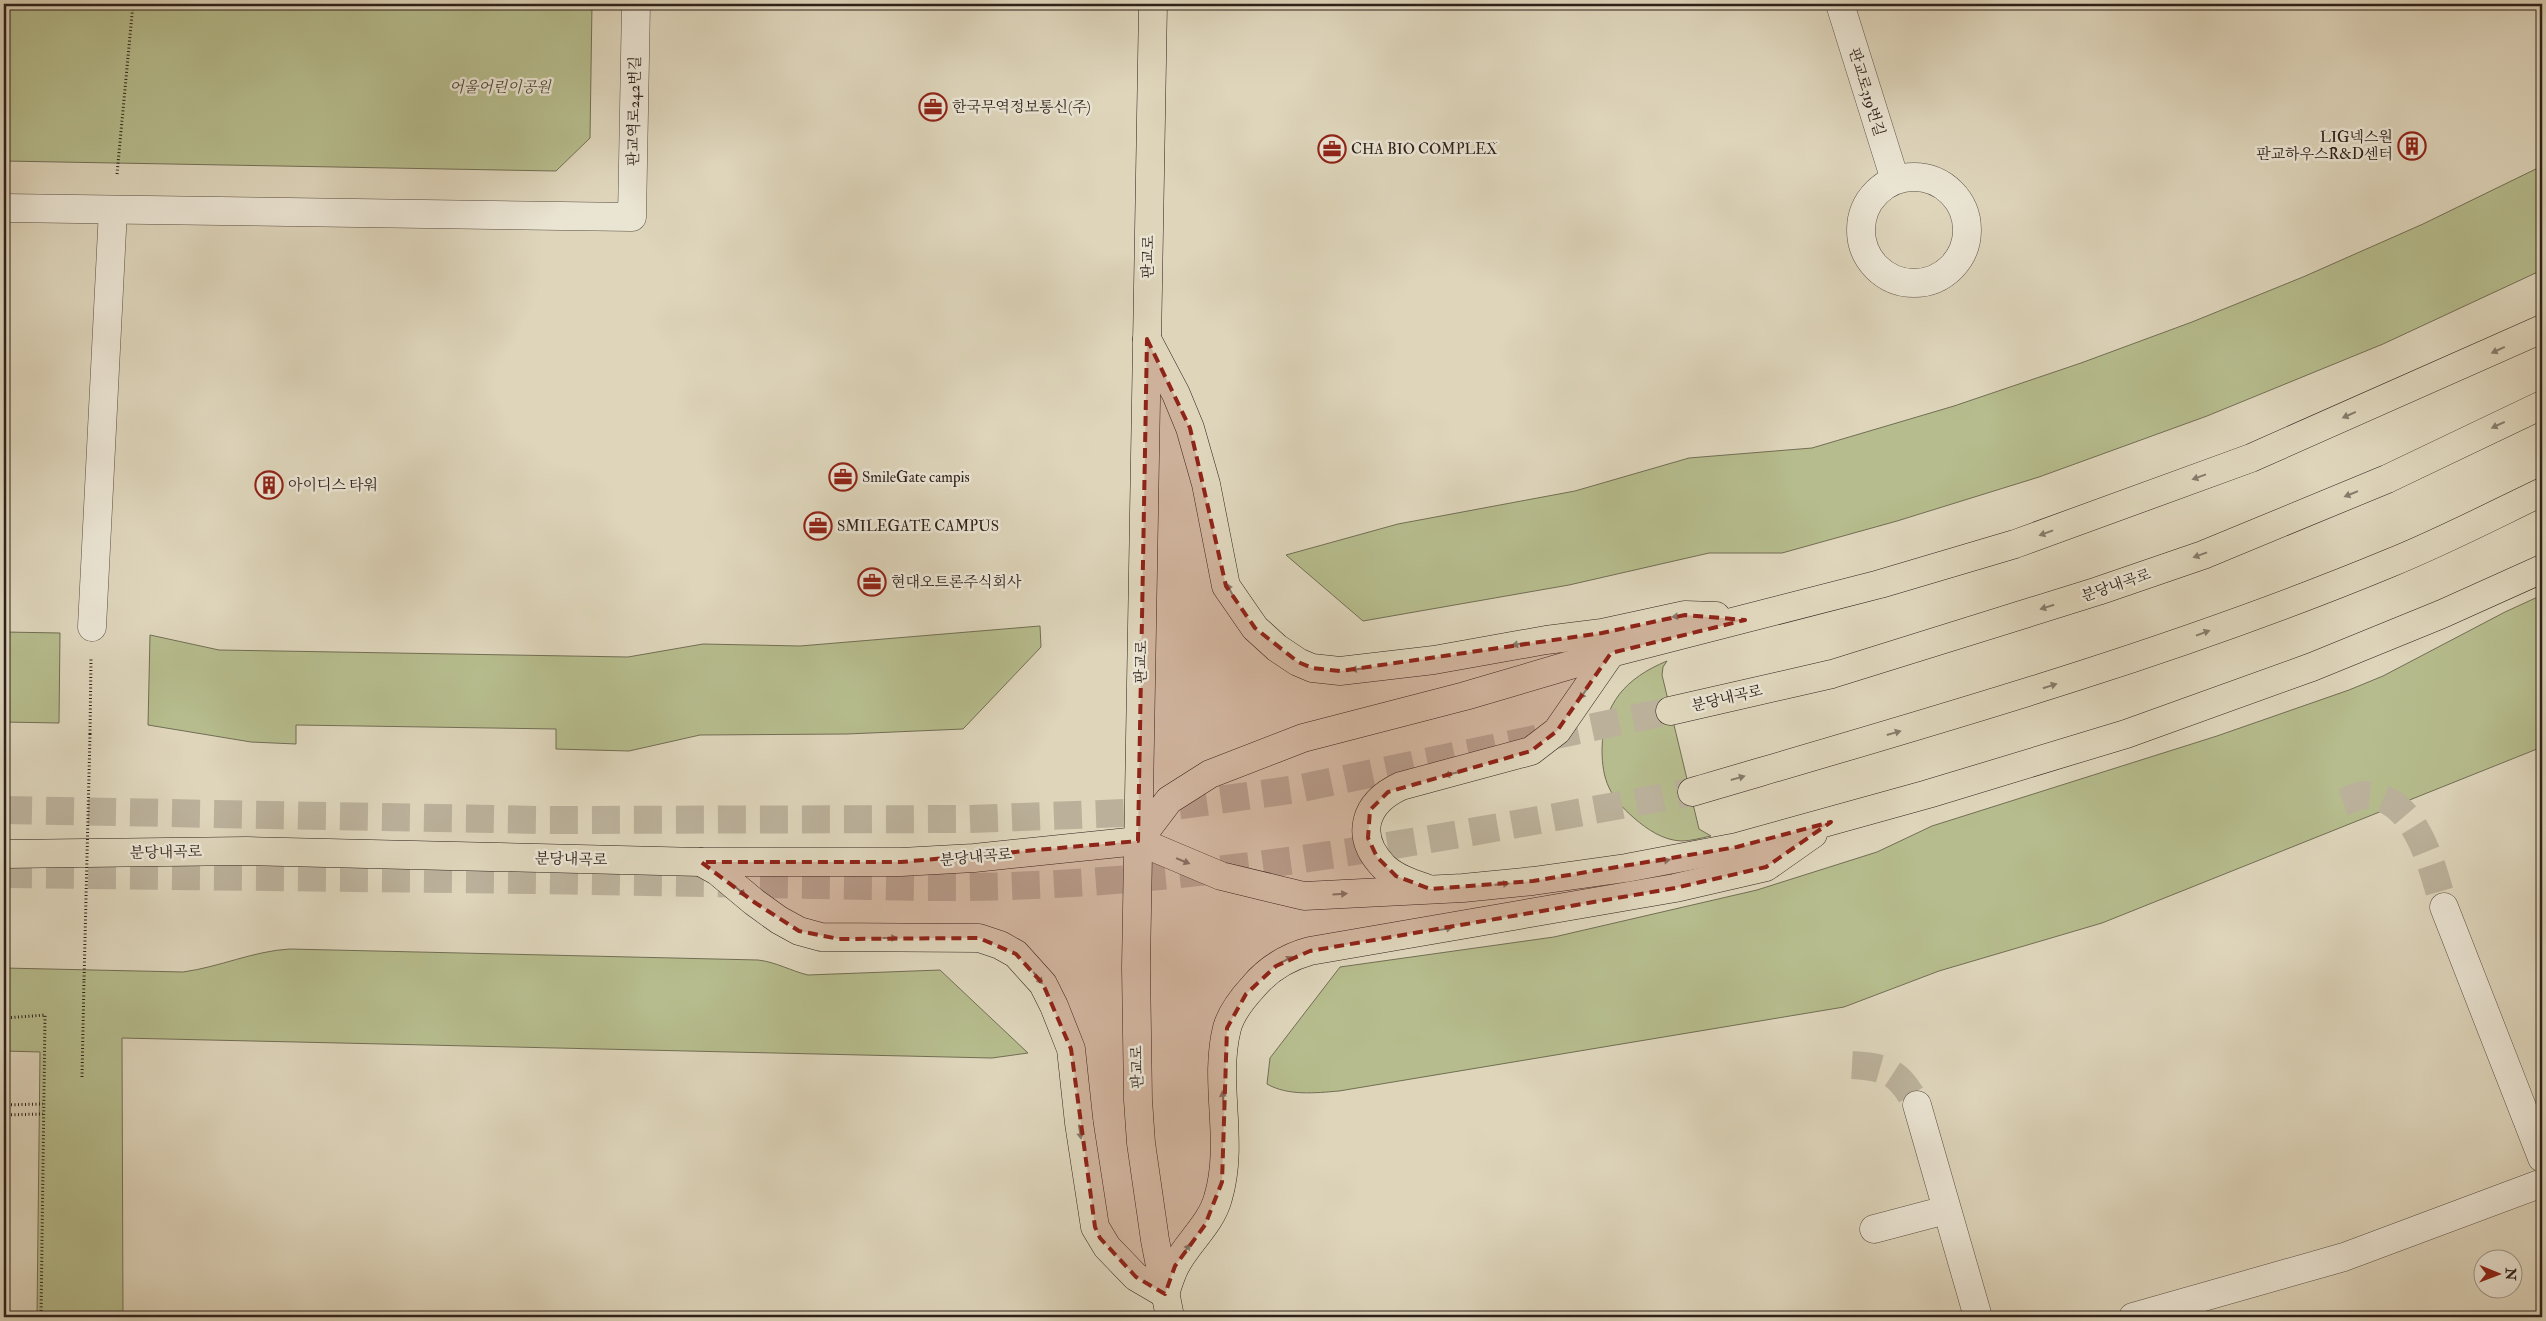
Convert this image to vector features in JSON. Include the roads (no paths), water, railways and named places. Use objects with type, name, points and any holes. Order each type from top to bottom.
[{"type":"main road","name":"판교로","points":[[1153,4],[1136,967],[1138,1100],[1147,1187],[1168,1306]]},
{"type":"main road","points":[[2542,329],[2250,458],[2023,541],[1880,584],[1611,653],[1465,696],[1303,738],[1210,774],[1169,800],[1138,841],[1221,876],[1304,896],[1533,881],[1626,868],[1737,847],[1831,822],[2047,759],[2257,688],[2442,614],[2542,569]]},
{"type":"main road","points":[[1147,339],[1176,394],[1190,428],[1206,484],[1226,586],[1255,628],[1298,662],[1312,668],[1340,671],[1434,660],[1546,640],[1602,633],[1685,615],[1745,620]]},
{"type":"main road","name":"분당내곡로","points":[[1670,711],[1832,674],[2098,592],[2185,561],[2388,478],[2542,404]]},
{"type":"main road","points":[[1692,792],[2011,699],[2120,664],[2392,562],[2542,492]]},
{"type":"main road","points":[[1430,889],[1396,876],[1377,857],[1368,838],[1370,810],[1388,792],[1401,786],[1531,751],[1557,730],[1611,653]]},
{"type":"main road","points":[[1168,1306],[1175,1266],[1205,1225],[1220,1192],[1226,1146],[1222,1089],[1227,1028],[1246,994],[1258,980],[1276,966],[1310,951],[1675,888],[1766,867],[1831,822]]},
{"type":"main road","name":"분당내곡로","points":[[4,854],[248,851],[702,862],[901,862],[974,858],[1138,841]]},
{"type":"main road","points":[[702,862],[717,871],[754,902],[799,930],[839,939],[979,938],[1000,945],[1016,954],[1043,984],[1064,1027],[1071,1049],[1079,1124],[1095,1228],[1107,1247],[1168,1306]]},
{"type":"street","name":"판교역로242번길","points":[[114,210],[632,217],[636,4]]},
{"type":"street","name":"판교로319번길","points":[[1840,4],[1895,180]]},
{"type":"street","points":[[4,208],[114,210],[92,627]]},
{"type":"street","points":[[2444,907],[2542,1158]]},
{"type":"street","points":[[1917,1105],[1978,1317]]},
{"type":"street","points":[[2133,1317],[2344,1257],[2542,1183]]},
{"type":"street","points":[[1874,1230],[1946,1210]]},
{"type":"tunnel","points":[[4,810],[542,820],[969,819],[1125,813],[1297,789],[1670,711]]},
{"type":"tunnel","points":[[4,874],[924,887],[1021,886],[1117,880],[1310,858],[1502,827],[1692,792]]},
{"type":"tunnel","points":[[2343,802],[2365,795],[2383,798],[2398,807],[2420,837],[2434,873],[2444,907]]},
{"type":"tunnel","points":[[1852,1065],[1884,1070],[1892,1074],[1911,1094],[1917,1105]]},
{"type":"place","name":"한국무역정보통신(주)","points":[[933,107]]},
{"type":"place","name":"LIG넥스원 판교하우스R&D센터","points":[[2412,146]]},
{"type":"place","name":"CHA BIO COMPLEX","points":[[1332,149]]},
{"type":"place","name":"SmileGate campis","points":[[843,477]]},
{"type":"place","name":"아이디스 타워","points":[[269,485]]},
{"type":"place","name":"SMILEGATE CAMPUS","points":[[818,526]]},
{"type":"place","name":"현대오트론주식회사","points":[[872,582]]},
{"type":"park label","name":"어울어린이공원","points":[[500,87]]}]
